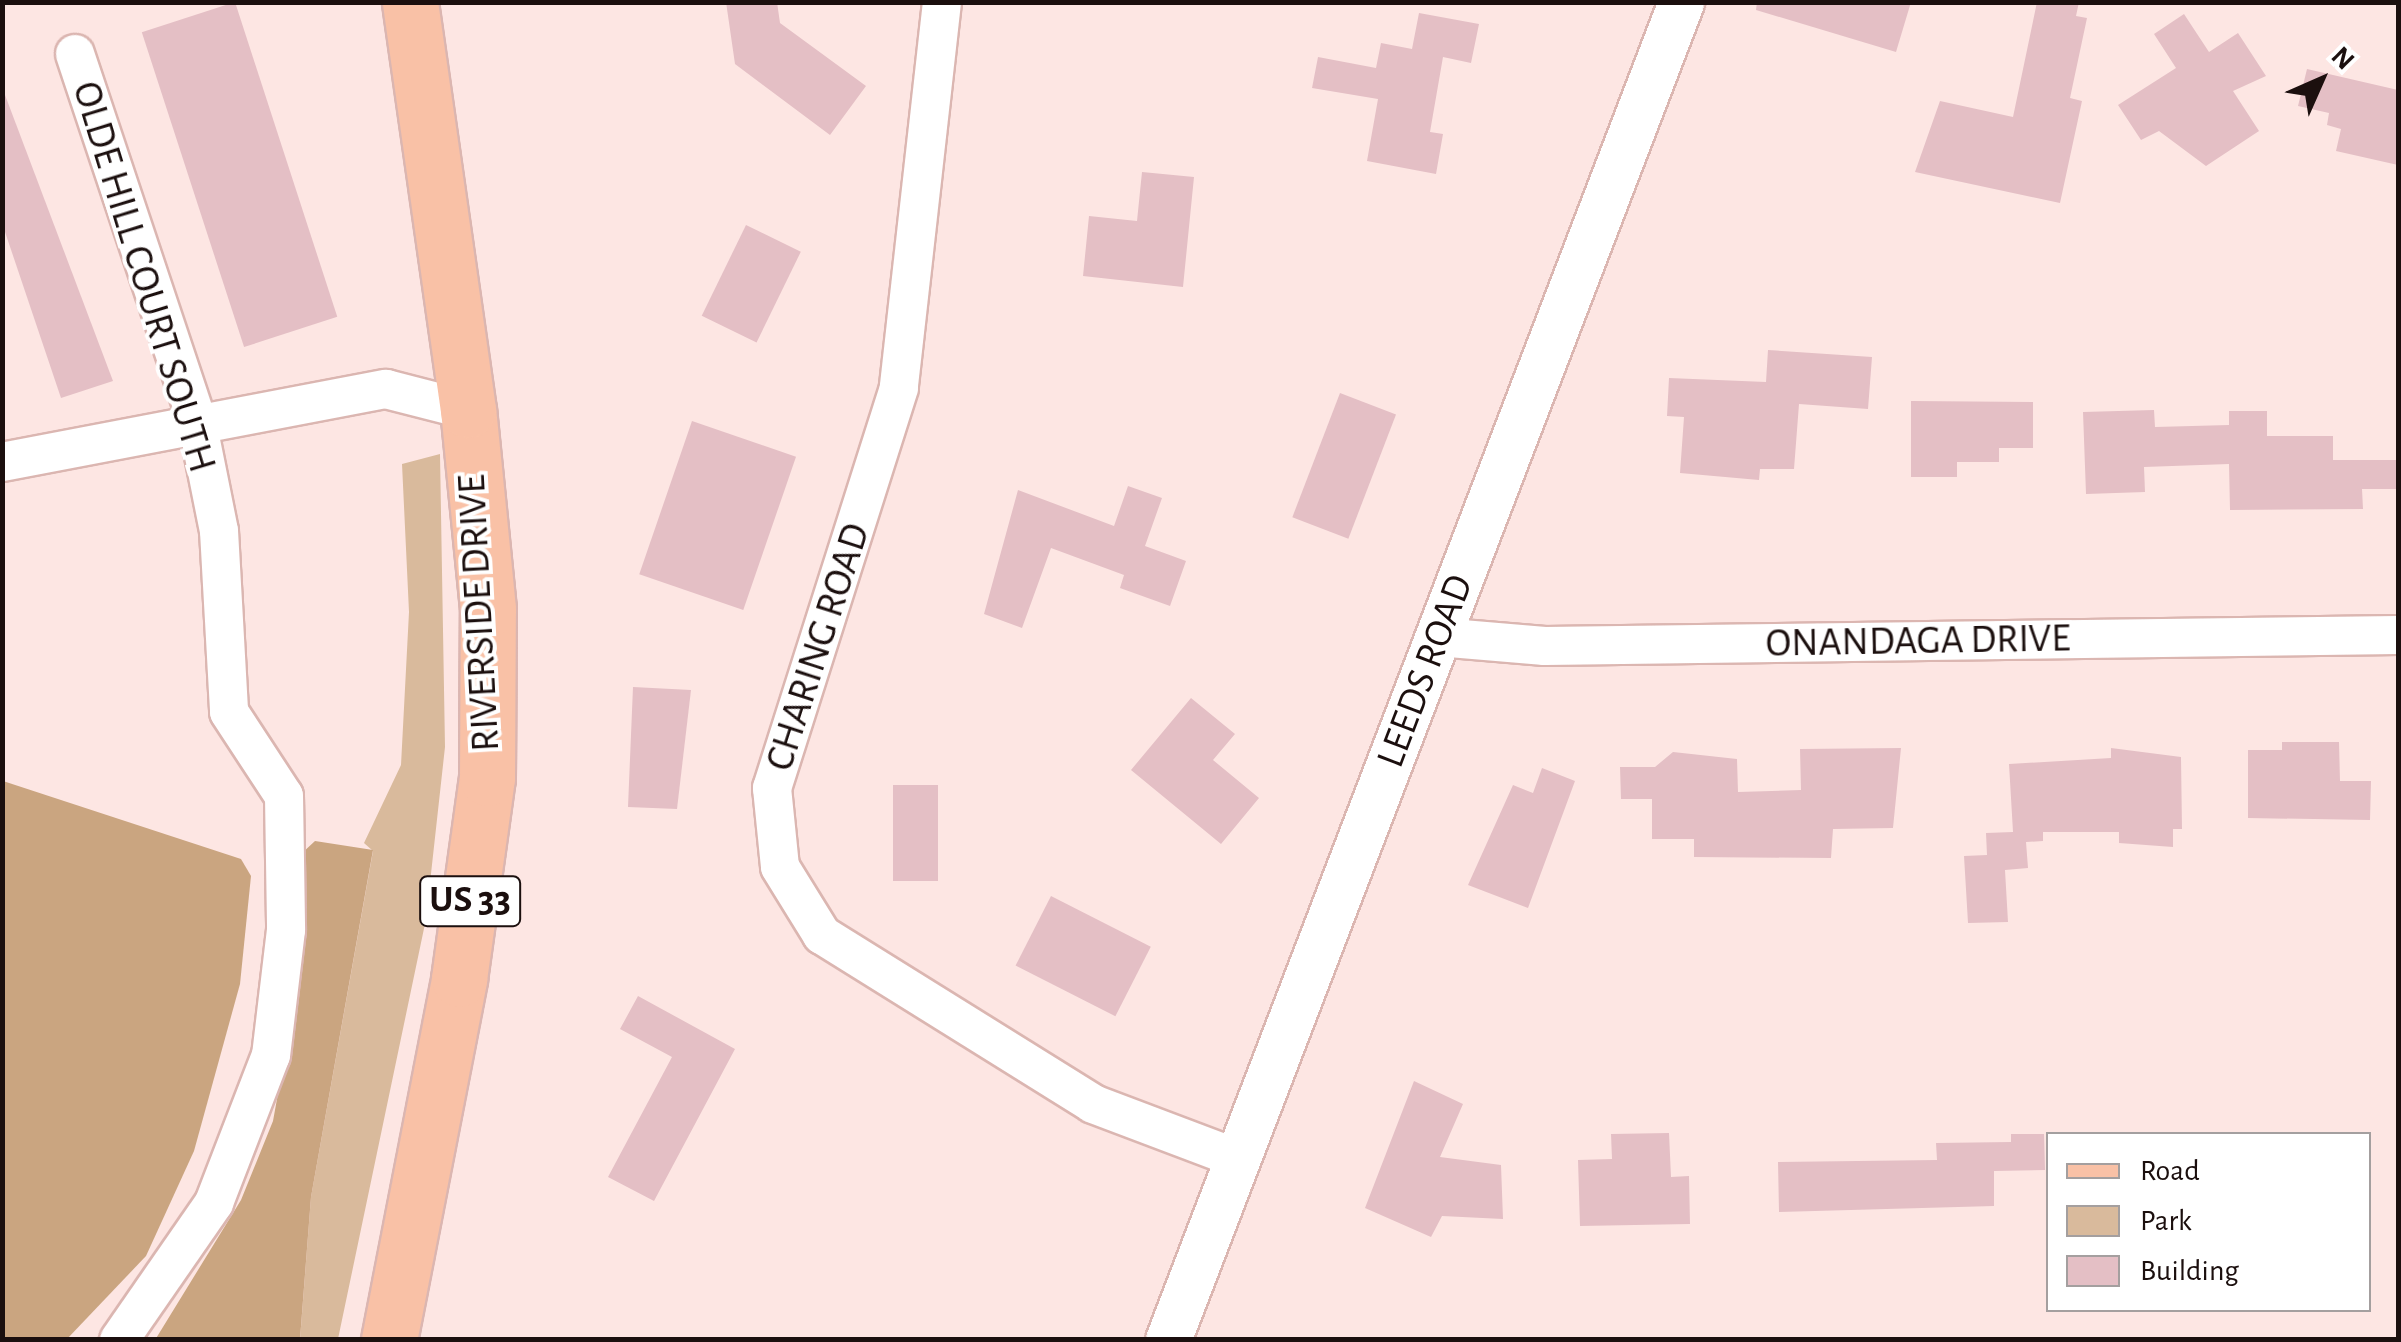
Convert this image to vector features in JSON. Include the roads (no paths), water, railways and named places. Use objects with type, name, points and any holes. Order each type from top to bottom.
[{"type":"main road","name":"RIVERSIDE DRIVE","points":[[388,1340],[487,778],[488,610],[468,410],[410,2]]},
{"type":"street","name":"CHARING ROAD","points":[[942,2],[898,388],[772,788],[780,867],[822,934],[1093,1104],[1236,1158]]},
{"type":"street","name":"LEEDS ROAD","points":[[1168,1340],[1681,2]]},
{"type":"street","name":"OLDE HILL COURT SOUTH","points":[[74,54],[197,421],[219,531],[229,712],[284,796],[286,930],[271,1055],[214,1203],[119,1340]]},
{"type":"street","points":[[2,462],[197,421],[386,389],[468,410]]},
{"type":"street","name":"ONANDAGA DRIVE","points":[[1438,637],[1545,646],[2398,635]]}]
